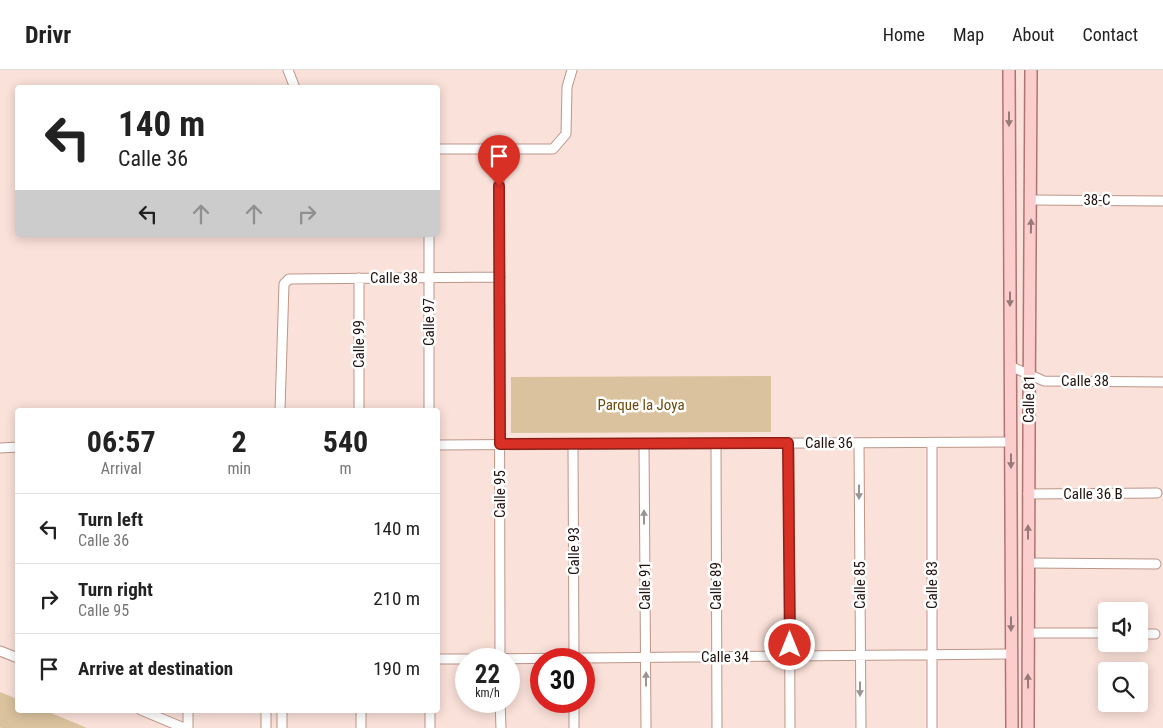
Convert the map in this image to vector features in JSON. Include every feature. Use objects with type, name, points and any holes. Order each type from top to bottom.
[{"type":"main road","name":"Calle 81","points":[[1009,70],[1012,728]]},
{"type":"main road","name":"Calle 81","points":[[1028,728],[1028,494],[1032,200],[1031,70]]},
{"type":"main road","points":[[1010,275],[1030,275]]},
{"type":"street","points":[[288,70],[294,85]]},
{"type":"street","points":[[440,149],[553,149],[566,134],[567,87],[572,70]]},
{"type":"street","name":"Calle 95","points":[[499,149],[500,648]]},
{"type":"street","name":"38-C","points":[[1032,200],[1162,200]]},
{"type":"street","name":"Calle 97","points":[[429,237],[429,408]]},
{"type":"street","name":"Calle 38","points":[[280,408],[284,284],[289,279],[500,277]]},
{"type":"street","name":"Calle 99","points":[[359,278],[360,408]]},
{"type":"street","name":"Calle 38","points":[[1010,366],[1044,381],[1163,382]]},
{"type":"street","name":"Calle 83","points":[[932,442],[932,728]]},
{"type":"street","name":"Calle 36","points":[[440,445],[1010,442]]},
{"type":"street","points":[[788,443],[790,728]]},
{"type":"street","name":"Calle 85","points":[[859,443],[861,728]]},
{"type":"street","name":"Calle 93","points":[[573,444],[574,648]]},
{"type":"street","name":"Calle 91","points":[[644,444],[646,728]]},
{"type":"street","name":"Calle 89","points":[[716,444],[717,728]]},
{"type":"street","points":[[0,448],[15,447]]},
{"type":"street","name":"Calle 36 B","points":[[1028,494],[1157,493]]},
{"type":"street","points":[[1028,563],[1156,564]]},
{"type":"street","points":[[1028,633],[1098,634]]},
{"type":"street","points":[[1148,634],[1155,634]]},
{"type":"street","points":[[0,651],[15,657]]},
{"type":"street","name":"Calle 34","points":[[595,658],[1012,654]]},
{"type":"street","name":"Calle 34","points":[[440,659],[455,659]]},
{"type":"street","points":[[148,713],[186,728],[188,713]]},
{"type":"street","points":[[266,713],[266,728]]},
{"type":"street","points":[[282,713],[282,728]]},
{"type":"street","points":[[361,713],[361,728]]},
{"type":"street","points":[[430,713],[430,728]]},
{"type":"street","points":[[500,713],[501,728]]},
{"type":"street","points":[[574,713],[574,728]]},
{"type":"green space","name":"Parque la Joya","points":[[771,376],[771,432],[511,433],[511,377]]},
{"type":"green space","points":[[0,692],[15,698],[15,713],[51,713],[87,728],[1,728]]},
{"type":"route","points":[[499,186],[500,444],[788,443],[790,645]]}]
